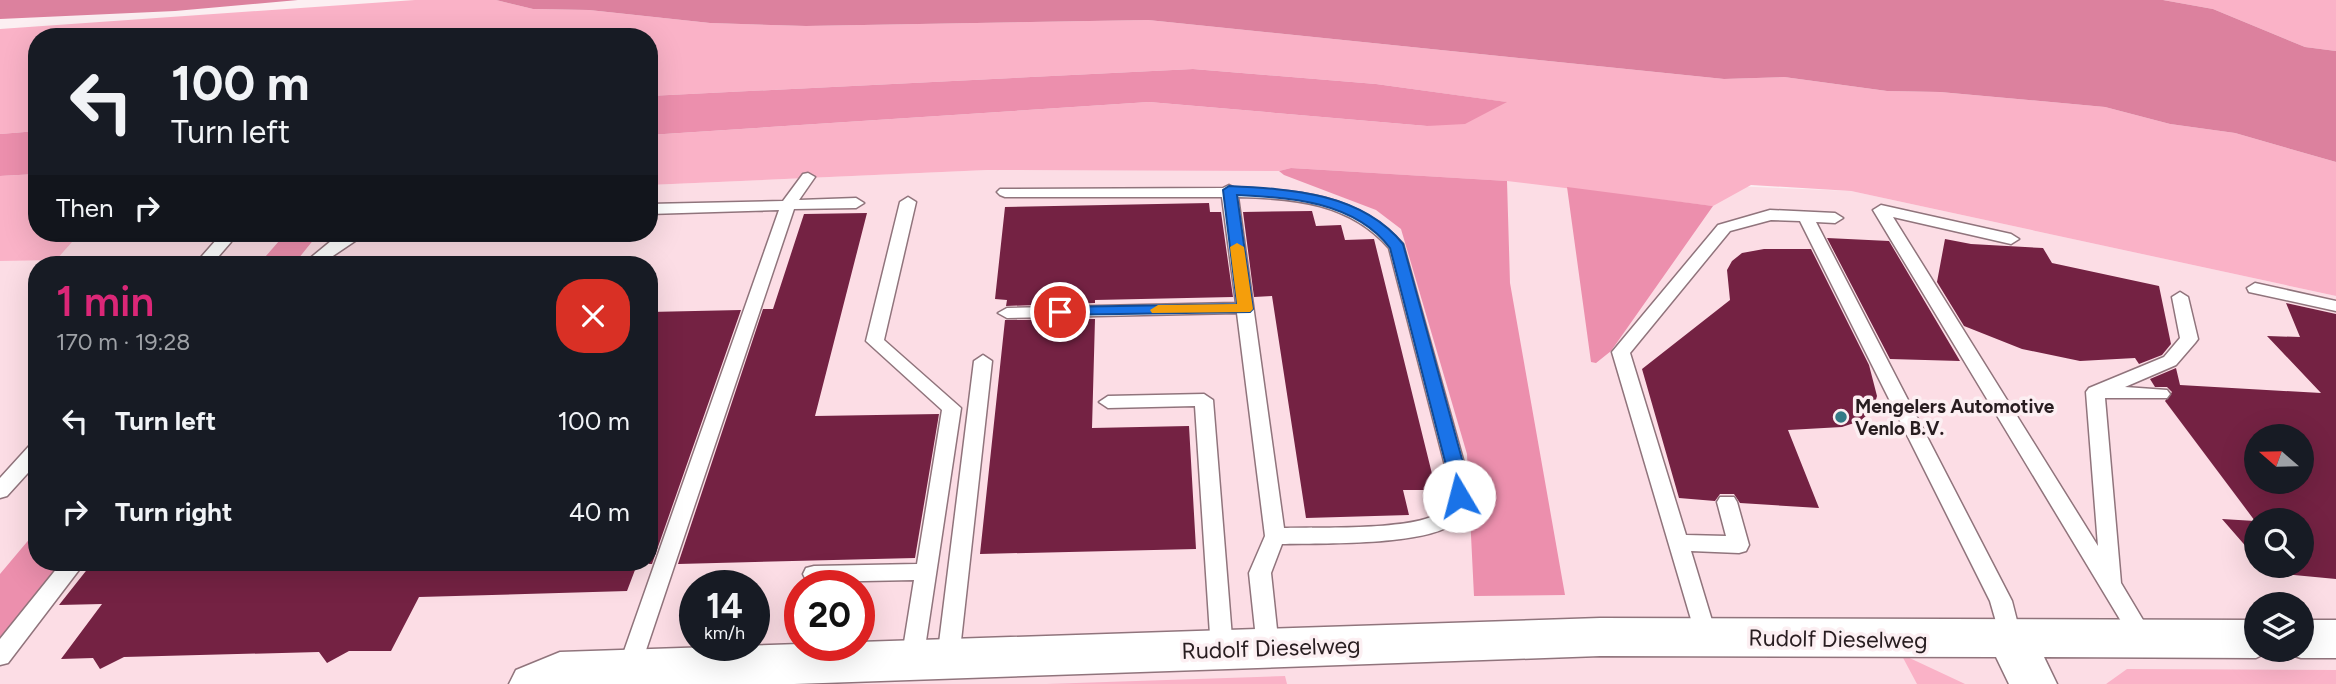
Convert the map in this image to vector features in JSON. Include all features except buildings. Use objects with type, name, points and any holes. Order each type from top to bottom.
[{"type":"street","name":"Rudolf Dieselweg","points":[[533,684],[560,672],[1600,637],[2244,639]]},
{"type":"street","points":[[2314,639],[2336,639]]},
{"type":"street","points":[[2011,640],[2033,684]]},
{"type":"lane","points":[[628,671],[788,205],[808,177]]},
{"type":"lane","points":[[1229,190],[1275,536],[1260,573],[1268,648]]},
{"type":"lane","points":[[1005,192],[1229,190],[1285,193],[1314,198],[1351,211],[1382,227],[1398,247],[1459,481],[1459,496],[1447,518],[1421,530],[1275,536]]},
{"type":"lane","points":[[908,202],[875,341],[952,408],[926,572],[930,660]]},
{"type":"lane","points":[[658,209],[856,203]]},
{"type":"lane","points":[[2011,239],[1881,210],[2144,640]]},
{"type":"lane","points":[[1706,637],[1621,352],[1724,228],[1770,215],[1835,218]]},
{"type":"lane","points":[[1805,216],[2001,601],[2011,640]]},
{"type":"lane","points":[[211,256],[223,242]]},
{"type":"lane","points":[[321,256],[341,242]]},
{"type":"lane","points":[[2255,288],[2336,306]]},
{"type":"lane","points":[[2095,392],[2170,361],[2189,339],[2180,297]]},
{"type":"lane","points":[[1007,313],[1245,309]]},
{"type":"lane","points":[[930,660],[983,361]]},
{"type":"lane","points":[[2095,392],[2111,587]]},
{"type":"lane","points":[[2095,392],[2161,394]]},
{"type":"lane","points":[[1108,402],[1204,400],[1222,650]]},
{"type":"lane","points":[[0,491],[28,460]]},
{"type":"lane","points":[[1677,542],[1739,545],[1727,502]]},
{"type":"lane","points":[[0,656],[67,571]]},
{"type":"lane","points":[[875,573],[926,572]]},
{"type":"shaded area","points":[[0,0],[298,0],[175,11],[0,19]]},
{"type":"shaded area","points":[[415,0],[496,0],[533,9],[589,10],[710,23],[806,26],[1148,20],[1724,79],[1784,77],[1887,91],[1940,92],[2105,107],[2170,124],[2235,133],[2336,162],[2336,296],[1851,191],[1751,185],[1713,206],[1507,181],[1291,168],[1279,171],[987,170],[658,185],[658,134],[1149,102],[1427,126],[1506,102],[1376,84],[1193,69],[658,96],[658,28],[28,28],[28,132],[0,134],[0,29]]},
{"type":"shaded area","points":[[496,0],[2163,0],[2213,9],[2305,47],[2336,51],[2336,162],[2235,133],[2170,124],[2105,107],[1940,92],[1887,91],[1784,77],[1724,79],[1148,20],[806,26],[710,23],[589,10],[533,9]]},
{"type":"shaded area","points":[[2163,0],[2336,0],[2336,51],[2305,47],[2213,9]]},
{"type":"shaded area","points":[[1193,69],[1376,84],[1507,102],[1465,124],[1427,126],[1149,102],[658,134],[658,96]]},
{"type":"shaded area","points":[[28,132],[28,174],[0,176],[0,134]]},
{"type":"shaded area","points":[[1291,168],[1851,191],[2336,296],[2336,684],[0,684],[0,233],[28,233],[28,242],[658,242],[658,185],[987,170]]},
{"type":"shaded area","points":[[1291,168],[1507,181],[1510,283],[1565,595],[1474,596],[1467,454],[1401,229],[1376,210],[1279,171]]},
{"type":"shaded area","points":[[28,174],[28,242],[72,242],[60,256],[28,256],[28,260],[0,261],[0,176]]},
{"type":"shaded area","points":[[1567,187],[1713,206],[1611,351],[1596,363],[1591,362]]},
{"type":"shaded area","points":[[278,242],[312,242],[300,256],[266,256]]},
{"type":"shaded area","points":[[28,541],[28,571],[59,571],[0,652],[0,574]]},
{"type":"shaded area","points":[[1901,654],[1963,683],[1965,684],[1917,684]]},
{"type":"shaded area","points":[[2127,669],[2336,670],[2336,684],[2106,684]]},
{"type":"shaded area","points":[[1285,676],[1287,684],[1046,684]]},
{"type":"slow traffic","points":[[1158,310],[1245,309],[1237,247]]},
{"type":"place","name":"Mengelers Automotive Venlo B.V.","points":[[1841,417]]},
{"type":"route","points":[[1060,312],[1245,309],[1229,190],[1285,193],[1314,198],[1351,211],[1382,227],[1398,247],[1459,481],[1459,496]]}]
